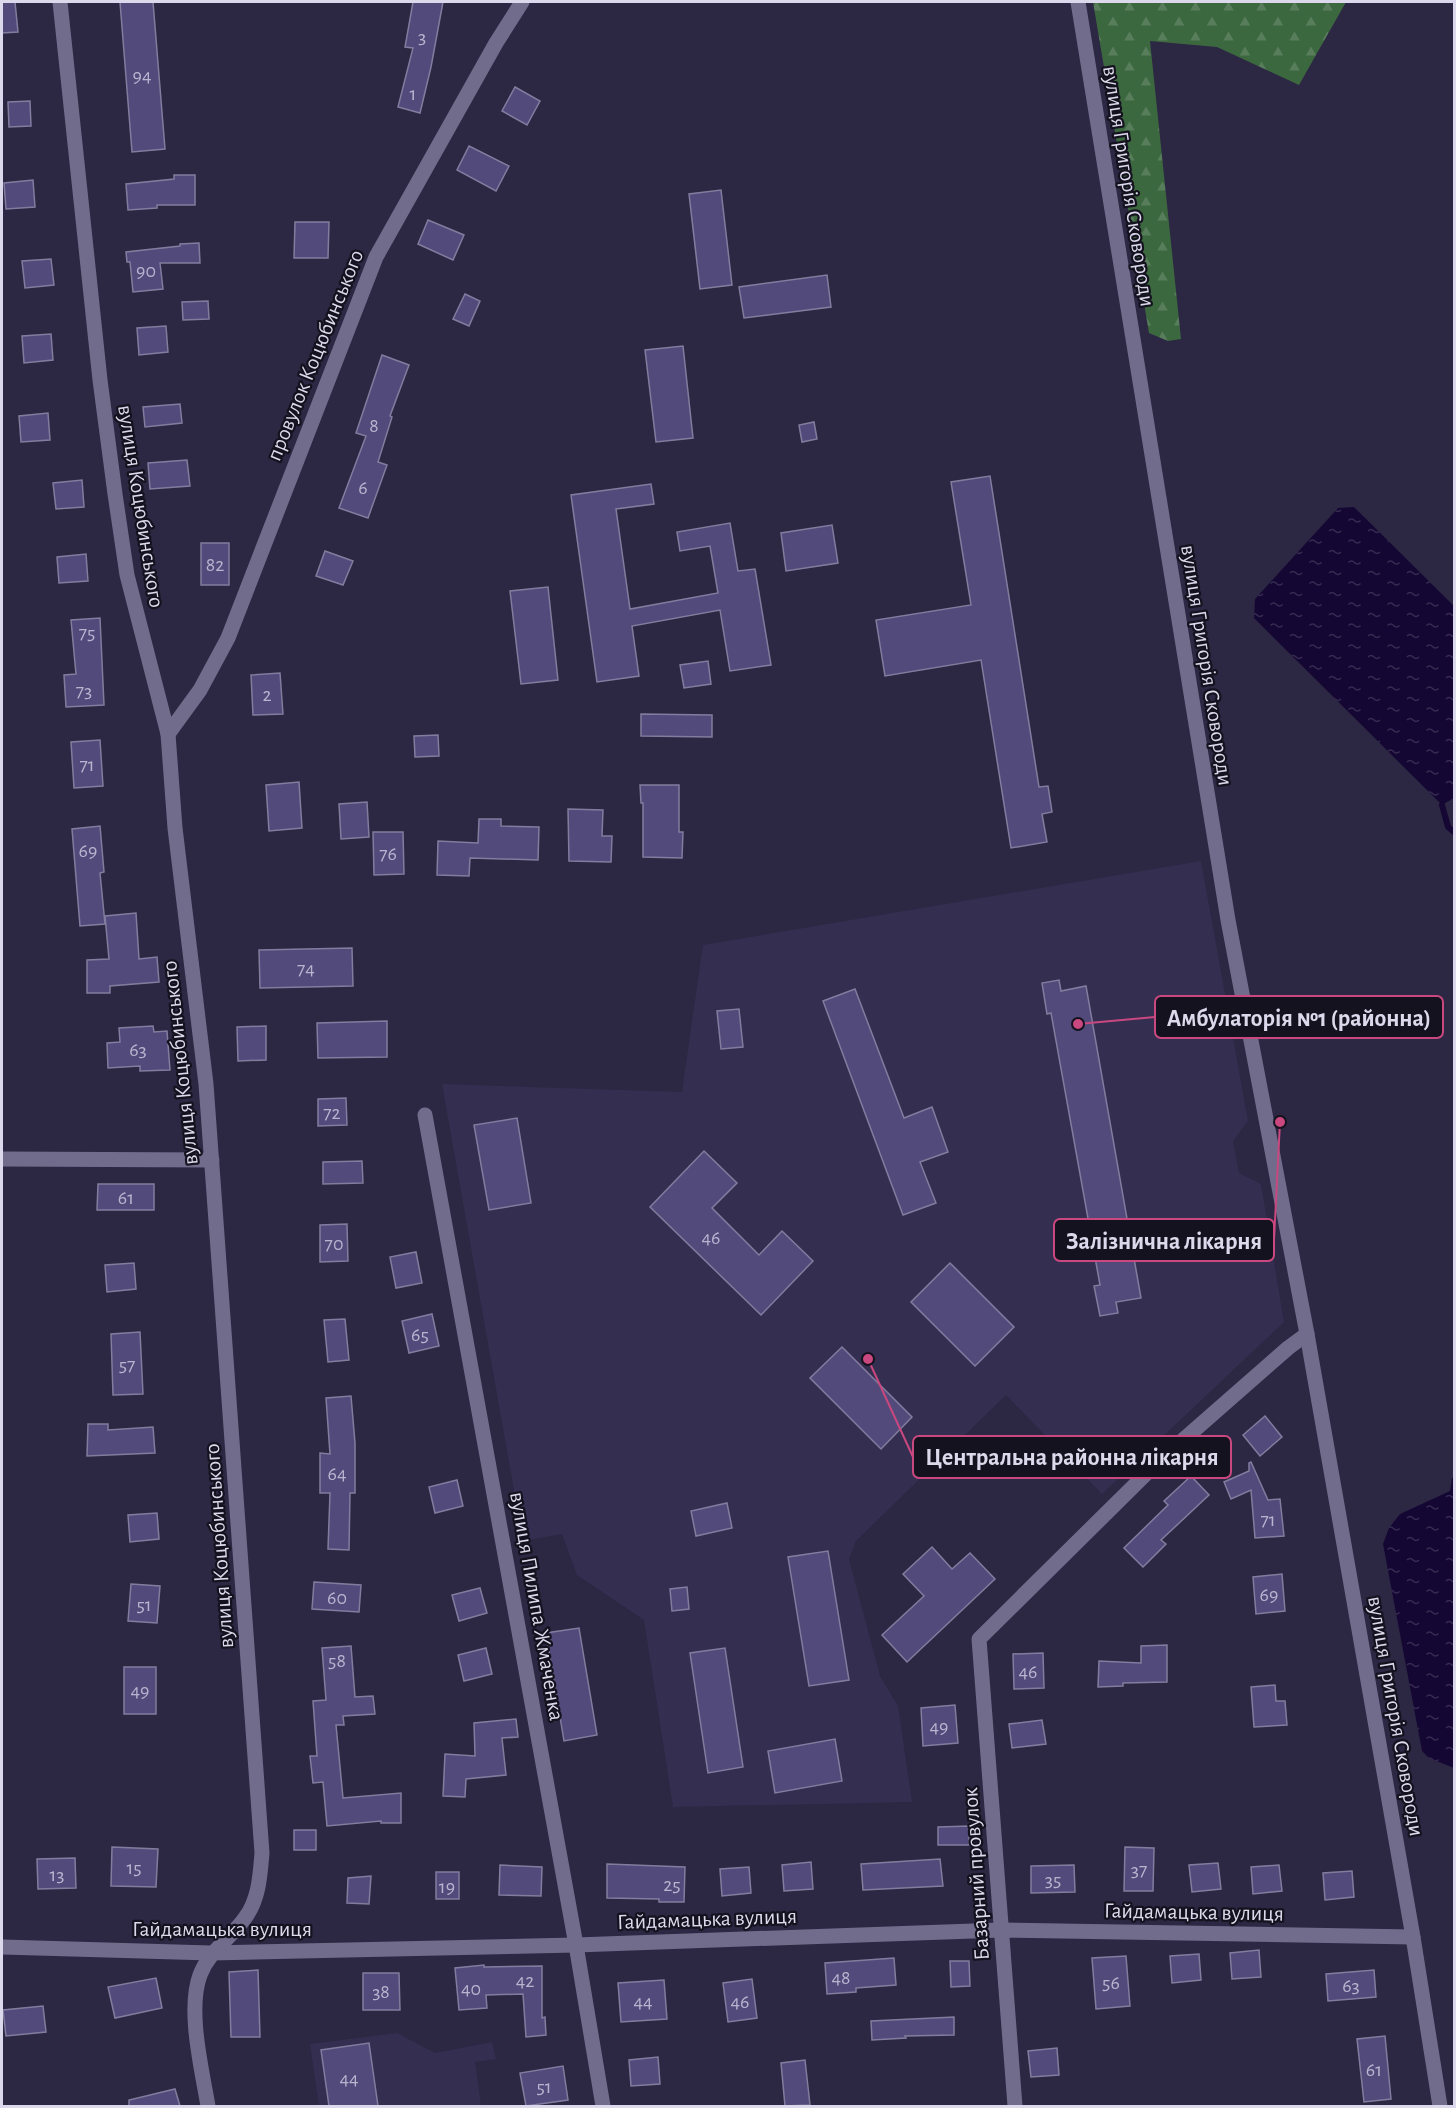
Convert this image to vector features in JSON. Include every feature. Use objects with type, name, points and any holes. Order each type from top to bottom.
[{"type":"street","name":"вулиця Коцюбинського","points":[[60,2],[100,381],[124,562],[168,734],[175,828],[206,1084],[262,1853],[258,1892],[245,1918],[211,1953],[200,1975],[195,1995],[197,2038],[208,2106]]},
{"type":"street","name":"провулок Коцюбинського","points":[[168,734],[200,690],[228,638],[376,257],[496,43],[522,2]]},
{"type":"street","name":"вулиця Григорія Сковороди","points":[[1078,2],[1228,920],[1307,1334],[1413,1937],[1440,2106]]},
{"type":"street","name":"вулиця Пилипа Жмаченка","points":[[425,1114],[576,1945],[603,2106]]},
{"type":"street","points":[[2,1159],[212,1160]]},
{"type":"street","name":"Базарний провулок","points":[[1015,2106],[980,1639],[1158,1462],[1307,1334]]},
{"type":"street","name":"Гайдамацька вулиця","points":[[2,1947],[211,1953],[576,1945],[1001,1930],[1413,1937]]},
{"type":"shaded area","points":[[1201,861],[1248,1121],[1233,1141],[1239,1173],[1261,1184],[1284,1322],[1102,1494],[1006,1395],[856,1541],[849,1559],[880,1676],[898,1706],[912,1802],[673,1807],[644,1620],[577,1575],[562,1534],[523,1541],[442,1084],[682,1092],[703,945]]},
{"type":"shaded area","points":[[397,2033],[435,2053],[492,2042],[496,2059],[475,2062],[481,2106],[319,2106],[310,2044]]},
{"type":"green space","points":[[1093,2],[1346,2],[1299,85],[1217,47],[1150,41],[1181,339],[1168,341],[1149,333]]},
{"type":"water","points":[[1354,507],[1454,606],[1454,798],[1442,805],[1254,618],[1255,599],[1338,508]]},
{"type":"water","points":[[1454,1477],[1454,1768],[1429,1758],[1422,1751],[1383,1544],[1389,1528],[1400,1514],[1450,1491]]},
{"type":"building","points":[[2,2],[15,2],[18,32],[2,33]]},
{"type":"building","points":[[120,2],[153,2],[165,149],[132,152]]},
{"type":"building","points":[[413,2],[443,2],[420,113],[398,107],[413,48],[405,47]]},
{"type":"building","points":[[515,87],[540,101],[527,125],[502,111]]},
{"type":"building","points":[[30,101],[31,126],[9,127],[8,102]]},
{"type":"building","points":[[469,146],[509,166],[496,191],[457,170]]},
{"type":"building","points":[[174,175],[195,175],[195,205],[157,205],[157,208],[128,210],[126,184],[174,179]]},
{"type":"building","points":[[33,180],[35,207],[6,209],[4,183]]},
{"type":"building","points":[[721,190],[732,285],[700,289],[689,194]]},
{"type":"building","points":[[428,220],[464,235],[453,260],[418,244]]},
{"type":"building","points":[[295,222],[329,222],[328,258],[294,258]]},
{"type":"building","points":[[199,243],[200,263],[160,263],[163,289],[133,292],[130,262],[127,262],[126,252]]},
{"type":"building","points":[[51,259],[54,285],[25,288],[22,261]]},
{"type":"building","points":[[827,275],[831,307],[744,318],[739,287]]},
{"type":"building","points":[[465,294],[480,301],[469,326],[453,319]]},
{"type":"building","points":[[208,301],[209,319],[183,320],[182,302]]},
{"type":"building","points":[[166,326],[168,352],[139,355],[137,328]]},
{"type":"building","points":[[51,334],[53,360],[24,363],[22,336]]},
{"type":"building","points":[[683,346],[693,438],[656,442],[645,350]]},
{"type":"building","points":[[382,355],[409,365],[390,416],[392,417],[378,462],[387,465],[368,518],[339,508],[366,436],[356,433]]},
{"type":"building","points":[[180,404],[182,423],[145,427],[143,407]]},
{"type":"building","points":[[48,413],[50,440],[21,442],[19,416]]},
{"type":"building","points":[[814,422],[817,439],[802,442],[799,425]]},
{"type":"building","points":[[187,460],[190,486],[150,489],[148,463]]},
{"type":"building","points":[[990,476],[1039,787],[1048,786],[1052,812],[1042,814],[1047,842],[1011,848],[981,660],[885,676],[876,620],[971,605],[951,482]]},
{"type":"building","points":[[82,480],[84,507],[56,509],[53,483]]},
{"type":"building","points":[[651,484],[654,504],[616,509],[630,609],[718,593],[710,546],[680,551],[677,532],[730,523],[738,571],[755,569],[771,665],[730,671],[720,610],[632,626],[639,676],[597,682],[571,495]]},
{"type":"building","points":[[832,525],[838,563],[786,571],[781,533]]},
{"type":"building","points":[[201,543],[229,543],[229,585],[201,585]]},
{"type":"building","points":[[325,551],[353,561],[343,585],[316,576]]},
{"type":"building","points":[[86,554],[88,581],[59,583],[57,557]]},
{"type":"building","points":[[548,587],[558,680],[521,684],[510,591]]},
{"type":"building","points":[[100,618],[104,705],[66,707],[64,675],[76,674],[71,620]]},
{"type":"building","points":[[708,661],[711,684],[684,688],[680,665]]},
{"type":"building","points":[[280,673],[283,714],[253,715],[251,675]]},
{"type":"building","points":[[641,714],[712,715],[712,737],[641,736]]},
{"type":"building","points":[[438,735],[439,756],[415,757],[414,736]]},
{"type":"building","points":[[100,740],[103,786],[74,788],[71,742]]},
{"type":"building","points":[[299,782],[302,828],[269,831],[266,785]]},
{"type":"building","points":[[640,785],[679,785],[679,832],[683,832],[682,858],[643,857],[643,803],[641,803]]},
{"type":"building","points":[[367,802],[369,837],[341,839],[339,804]]},
{"type":"building","points":[[568,809],[603,810],[602,836],[612,836],[611,862],[569,861]]},
{"type":"building","points":[[479,819],[501,819],[501,826],[539,827],[538,860],[470,858],[469,876],[437,875],[438,841],[478,843]]},
{"type":"building","points":[[100,826],[104,872],[100,873],[105,924],[80,926],[72,829]]},
{"type":"building","points":[[373,832],[403,832],[404,874],[374,875]]},
{"type":"building","points":[[136,913],[139,959],[157,957],[159,982],[110,986],[110,993],[87,993],[87,960],[109,959],[105,916]]},
{"type":"building","points":[[352,948],[353,986],[260,988],[259,950]]},
{"type":"building","points":[[1059,980],[1061,991],[1086,986],[1141,1298],[1116,1302],[1118,1313],[1100,1316],[1094,1286],[1100,1285],[1051,1013],[1047,1014],[1042,983]]},
{"type":"building","points":[[855,989],[904,1118],[932,1107],[948,1152],[920,1162],[936,1203],[903,1215],[823,1001]]},
{"type":"building","points":[[739,1009],[743,1047],[721,1049],[717,1011]]},
{"type":"building","points":[[387,1021],[387,1057],[318,1058],[317,1023]]},
{"type":"building","points":[[153,1026],[154,1032],[167,1031],[170,1070],[140,1071],[140,1066],[108,1068],[107,1043],[120,1042],[119,1028]]},
{"type":"building","points":[[266,1026],[266,1060],[238,1061],[237,1027]]},
{"type":"building","points":[[346,1098],[347,1125],[318,1126],[318,1099]]},
{"type":"building","points":[[517,1118],[531,1203],[489,1210],[474,1125]]},
{"type":"building","points":[[704,1151],[737,1183],[712,1208],[759,1255],[782,1231],[813,1261],[761,1315],[650,1207]]},
{"type":"building","points":[[362,1161],[363,1183],[323,1184],[323,1162]]},
{"type":"building","points":[[98,1184],[154,1184],[154,1210],[97,1210]]},
{"type":"building","points":[[347,1224],[348,1261],[320,1262],[320,1225]]},
{"type":"building","points":[[416,1252],[422,1283],[396,1288],[390,1257]]},
{"type":"building","points":[[134,1263],[136,1289],[107,1292],[105,1265]]},
{"type":"building","points":[[950,1263],[1014,1327],[975,1366],[911,1302]]},
{"type":"building","points":[[432,1314],[439,1346],[409,1353],[402,1321]]},
{"type":"building","points":[[345,1319],[349,1360],[328,1362],[324,1320]]},
{"type":"building","points":[[140,1332],[143,1394],[113,1395],[111,1334]]},
{"type":"building","points":[[842,1347],[912,1417],[881,1449],[810,1378]]},
{"type":"building","points":[[351,1396],[355,1443],[355,1493],[350,1493],[349,1550],[328,1549],[330,1493],[320,1493],[320,1453],[330,1454],[326,1398]]},
{"type":"building","points":[[1265,1416],[1282,1437],[1260,1456],[1243,1435]]},
{"type":"building","points":[[88,1424],[108,1424],[108,1430],[153,1427],[155,1453],[87,1456]]},
{"type":"building","points":[[1251,1462],[1268,1500],[1280,1499],[1284,1536],[1255,1538],[1251,1490],[1231,1499],[1224,1482],[1249,1471]]},
{"type":"building","points":[[1191,1476],[1209,1495],[1161,1540],[1166,1544],[1143,1567],[1124,1548],[1168,1505],[1164,1501]]},
{"type":"building","points":[[457,1480],[463,1506],[435,1513],[429,1487]]},
{"type":"building","points":[[727,1503],[732,1528],[696,1536],[691,1511]]},
{"type":"building","points":[[157,1513],[159,1539],[130,1542],[128,1515]]},
{"type":"building","points":[[932,1547],[952,1569],[970,1553],[995,1579],[907,1662],[882,1635],[924,1596],[903,1574]]},
{"type":"building","points":[[828,1551],[849,1680],[809,1686],[788,1557]]},
{"type":"building","points":[[1282,1574],[1285,1611],[1256,1614],[1253,1577]]},
{"type":"building","points":[[314,1582],[361,1585],[359,1612],[312,1609]]},
{"type":"building","points":[[131,1584],[160,1586],[157,1623],[128,1621]]},
{"type":"building","points":[[687,1587],[689,1609],[672,1611],[670,1589]]},
{"type":"building","points":[[480,1588],[487,1613],[459,1621],[452,1595]]},
{"type":"building","points":[[579,1628],[597,1735],[564,1741],[546,1633]]},
{"type":"building","points":[[1167,1645],[1167,1682],[1123,1683],[1123,1686],[1098,1687],[1099,1661],[1141,1663],[1141,1646]]},
{"type":"building","points":[[351,1646],[355,1697],[373,1696],[375,1714],[343,1716],[344,1725],[336,1725],[343,1798],[401,1793],[401,1823],[381,1823],[381,1821],[327,1826],[323,1782],[313,1783],[310,1756],[317,1756],[313,1701],[326,1700],[322,1648]]},
{"type":"building","points":[[486,1648],[492,1674],[464,1681],[458,1655]]},
{"type":"building","points":[[725,1648],[743,1767],[708,1773],[690,1653]]},
{"type":"building","points":[[1043,1653],[1044,1688],[1014,1689],[1013,1654]]},
{"type":"building","points":[[124,1667],[156,1667],[156,1714],[124,1714]]},
{"type":"building","points":[[1275,1685],[1276,1701],[1285,1701],[1287,1725],[1254,1727],[1251,1687]]},
{"type":"building","points":[[955,1705],[958,1743],[923,1746],[921,1708]]},
{"type":"building","points":[[516,1719],[518,1737],[502,1738],[506,1775],[466,1779],[465,1797],[443,1796],[445,1754],[475,1756],[474,1723]]},
{"type":"building","points":[[1042,1720],[1046,1744],[1012,1748],[1009,1724]]},
{"type":"building","points":[[835,1739],[842,1781],[775,1793],[768,1751]]},
{"type":"building","points":[[969,1826],[969,1845],[938,1845],[938,1827]]},
{"type":"building","points":[[294,1830],[316,1830],[316,1850],[294,1850]]},
{"type":"building","points":[[112,1847],[158,1849],[156,1887],[111,1886]]},
{"type":"building","points":[[1125,1847],[1154,1848],[1153,1891],[1124,1891]]},
{"type":"building","points":[[75,1858],[76,1888],[38,1889],[37,1859]]},
{"type":"building","points":[[940,1859],[943,1886],[863,1890],[861,1864]]},
{"type":"building","points":[[811,1862],[813,1889],[784,1891],[782,1865]]},
{"type":"building","points":[[1218,1863],[1221,1889],[1192,1892],[1189,1865]]},
{"type":"building","points":[[607,1864],[685,1867],[684,1902],[607,1898]]},
{"type":"building","points":[[500,1865],[542,1867],[541,1896],[499,1895]]},
{"type":"building","points":[[1074,1865],[1075,1892],[1031,1893],[1031,1866]]},
{"type":"building","points":[[1279,1865],[1282,1891],[1253,1894],[1251,1867]]},
{"type":"building","points":[[749,1867],[751,1893],[722,1896],[720,1869]]},
{"type":"building","points":[[1352,1871],[1354,1897],[1325,1900],[1323,1873]]},
{"type":"building","points":[[436,1872],[459,1872],[459,1899],[436,1899]]},
{"type":"building","points":[[371,1876],[369,1904],[347,1903],[348,1878]]},
{"type":"building","points":[[1259,1950],[1261,1977],[1232,1979],[1230,1953]]},
{"type":"building","points":[[1199,1954],[1201,1980],[1172,1983],[1170,1956]]},
{"type":"building","points":[[1126,1956],[1130,2006],[1096,2009],[1092,1958]]},
{"type":"building","points":[[894,1958],[896,1985],[856,1988],[856,1992],[827,1994],[825,1963]]},
{"type":"building","points":[[950,1961],[969,1961],[970,1986],[951,1987]]},
{"type":"building","points":[[484,1965],[484,1967],[542,1966],[542,2018],[545,2017],[546,2035],[526,2037],[523,1994],[486,1995],[487,2008],[459,2010],[455,1968]]},
{"type":"building","points":[[258,1970],[260,2037],[231,2037],[229,1972]]},
{"type":"building","points":[[1374,1970],[1376,1997],[1328,2001],[1326,1974]]},
{"type":"building","points":[[363,1973],[399,1973],[400,2010],[363,2010]]},
{"type":"building","points":[[156,1978],[162,2008],[115,2018],[108,1987]]},
{"type":"building","points":[[752,1979],[757,2018],[728,2022],[723,1983]]},
{"type":"building","points":[[664,1980],[667,2019],[621,2022],[618,1983]]},
{"type":"building","points":[[43,2006],[46,2032],[6,2036],[3,2010]]},
{"type":"building","points":[[954,2017],[954,2035],[905,2036],[906,2038],[872,2040],[871,2021]]},
{"type":"building","points":[[1385,2036],[1391,2099],[1364,2102],[1357,2039]]},
{"type":"building","points":[[369,2043],[378,2106],[329,2106],[321,2050]]},
{"type":"building","points":[[1057,2048],[1059,2075],[1031,2077],[1028,2051]]},
{"type":"building","points":[[658,2057],[660,2084],[631,2086],[629,2060]]},
{"type":"building","points":[[805,2060],[810,2105],[785,2106],[781,2063]]},
{"type":"building","points":[[563,2066],[568,2100],[526,2106],[520,2073]]},
{"type":"building","points":[[175,2089],[180,2106],[129,2106],[129,2100]]},
{"type":"waterway","points":[[1442,805],[1448,827],[1454,832]]},
{"type":"place","name":"Амбулаторія №1 (районна)","points":[[1078,1024]]},
{"type":"place","name":"Залізнична лікарня","points":[[1280,1122]]},
{"type":"place","name":"Центральна районна лікарня","points":[[868,1359]]}]
